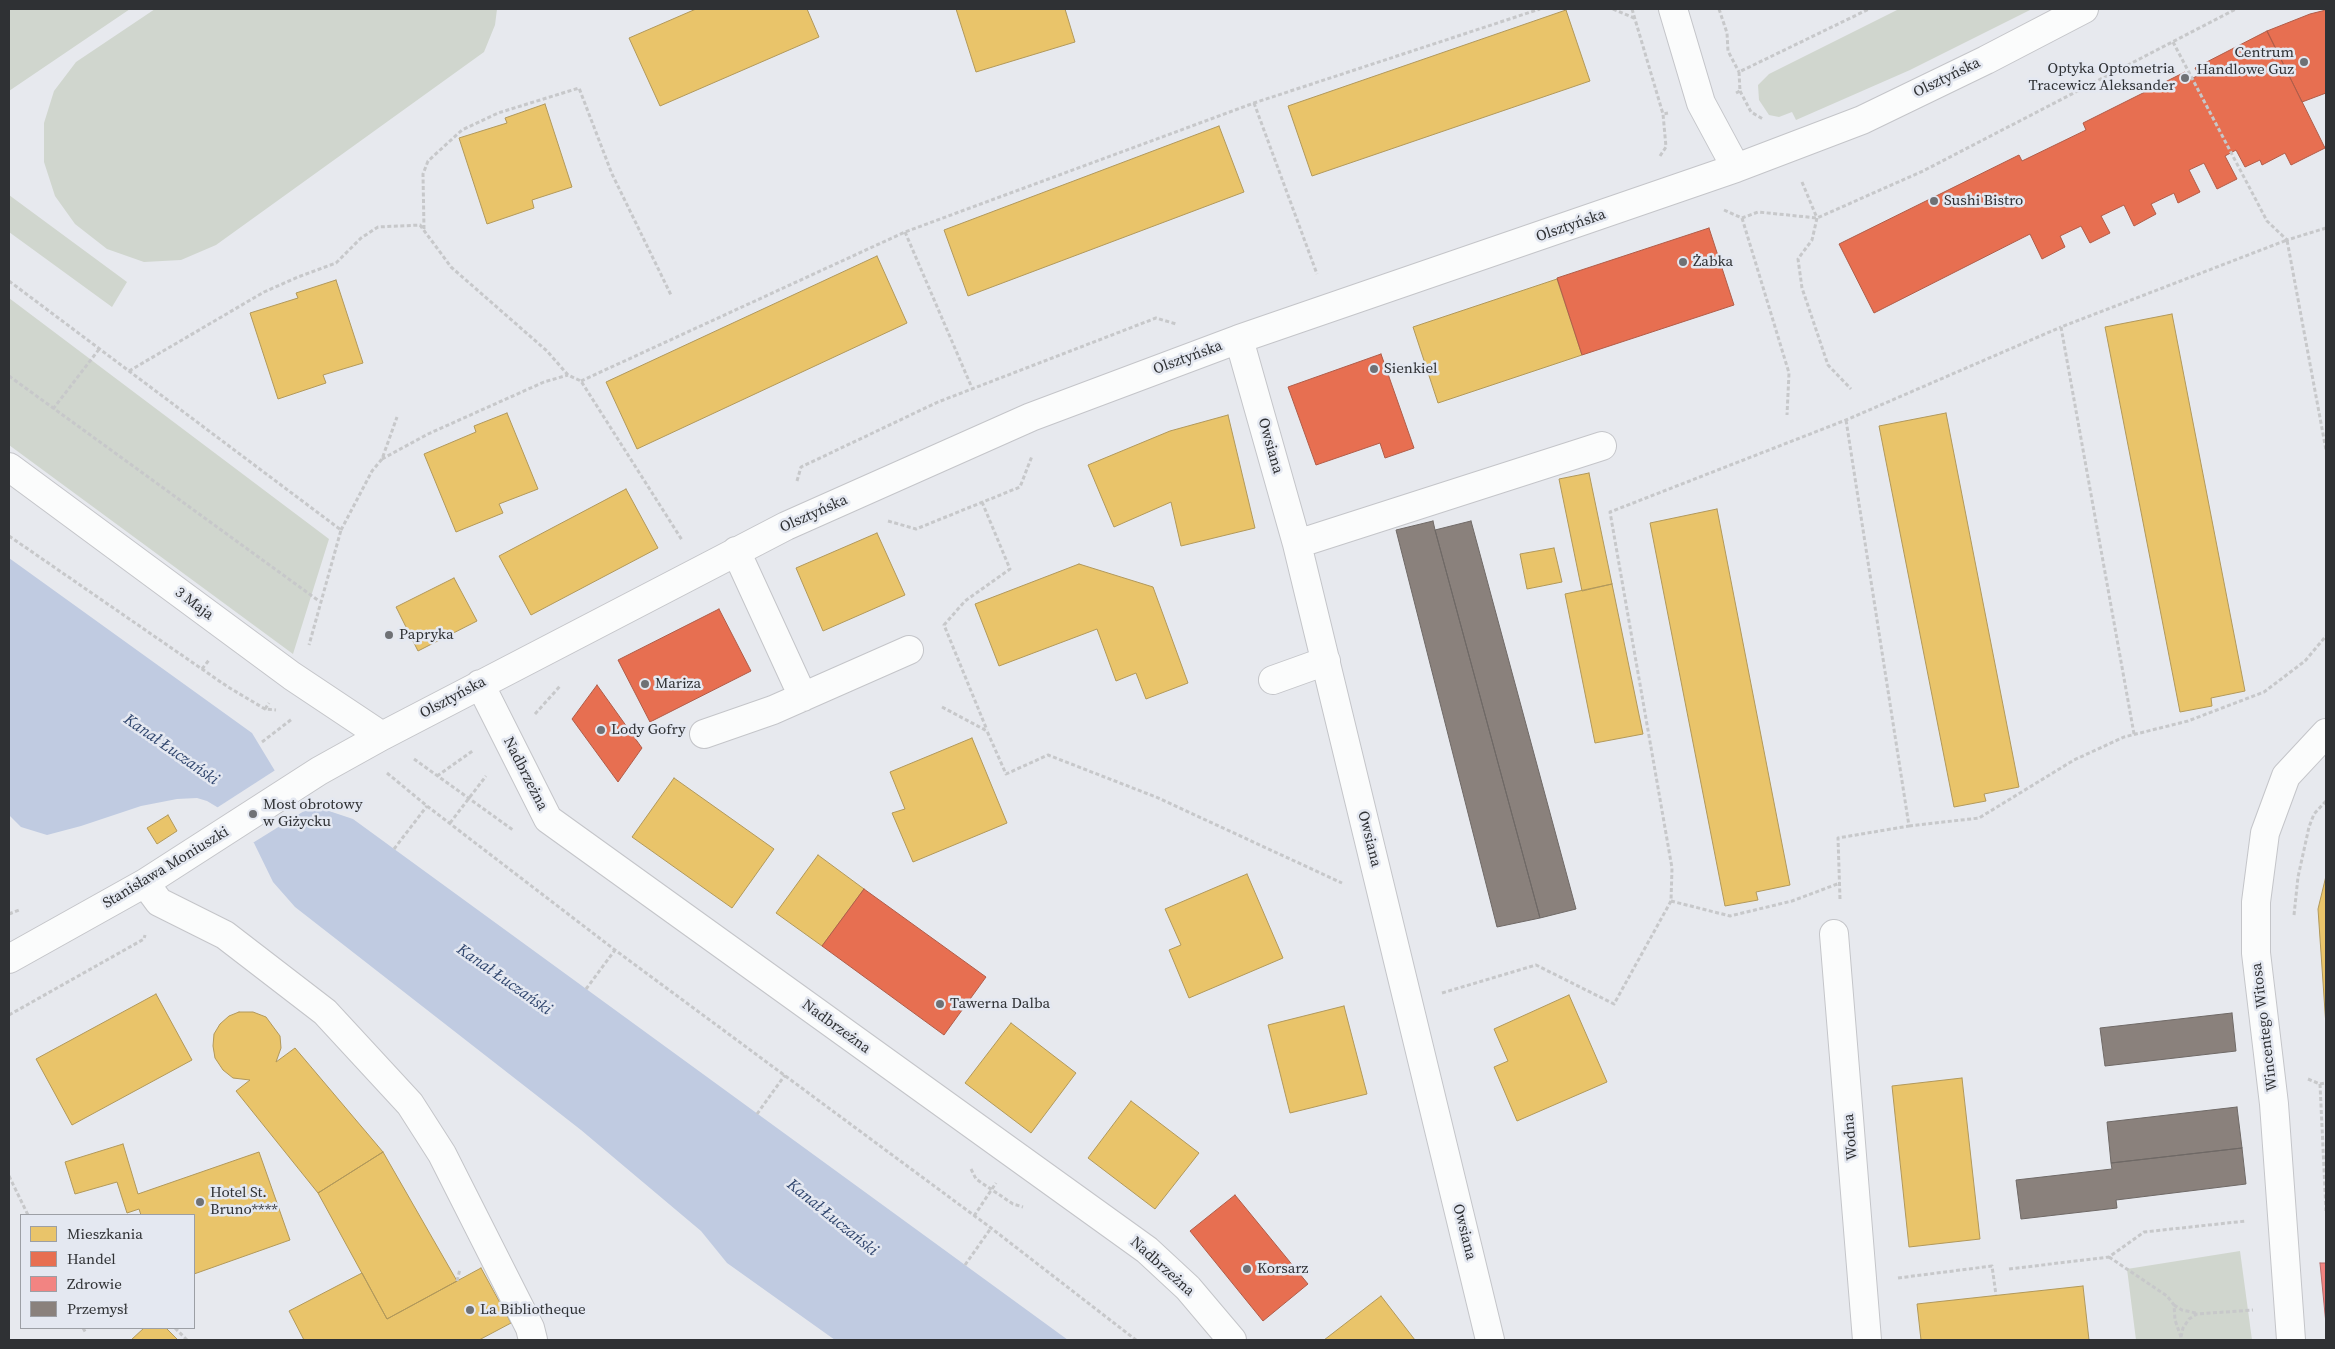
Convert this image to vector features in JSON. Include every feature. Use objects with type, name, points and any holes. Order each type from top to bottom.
[{"type":"street","points":[[1673,9],[1701,103],[1736,168]]},
{"type":"street","name":"Olsztyńska","points":[[319,771],[480,684],[786,526],[1031,417],[1239,339],[1736,168],[1862,120],[1986,60],[2084,9]]},
{"type":"street","name":"Owsiana","points":[[1239,339],[1298,544],[1490,1340]]},
{"type":"street","points":[[1298,544],[1602,446]]},
{"type":"street","name":"3 Maja","points":[[9,467],[292,676],[382,736]]},
{"type":"street","points":[[736,551],[803,696]]},
{"type":"street","points":[[704,734],[773,710],[909,650]]},
{"type":"street","points":[[1273,680],[1326,661]]},
{"type":"street","name":"Nadbrzeżna","points":[[480,684],[548,819],[1146,1250],[1188,1288],[1232,1340]]},
{"type":"street","name":"Wincentego Witosa","points":[[2291,1340],[2271,1075],[2256,953],[2256,902],[2265,834],[2286,776],[2326,733]]},
{"type":"street","name":"Stanisława Moniuszki","points":[[9,959],[152,892],[185,858],[319,771]]},
{"type":"street","points":[[152,892],[225,935],[325,1012],[410,1104],[442,1154],[530,1328],[533,1340]]},
{"type":"street","name":"Wodna","points":[[1834,934],[1867,1340]]},
{"type":"path","points":[[581,381],[905,232],[1254,103],[1540,9]]},
{"type":"path","points":[[1613,9],[1634,18]]},
{"type":"path","points":[[1632,9],[1663,114]]},
{"type":"path","points":[[1701,103],[1740,91],[1739,72],[1728,51],[1727,33],[1719,9]]},
{"type":"path","points":[[1739,72],[1869,9]]},
{"type":"path","points":[[1717,208],[1742,218],[1758,212],[1817,218],[1924,172],[2236,9]]},
{"type":"path","points":[[2173,42],[2267,221],[2288,240],[2326,450]]},
{"type":"path","points":[[424,230],[424,174],[428,161],[455,136],[462,130],[498,113],[579,88],[612,174],[671,295]]},
{"type":"path","points":[[1254,103],[1318,274]]},
{"type":"path","points":[[1742,218],[1789,373],[1787,415]]},
{"type":"path","points":[[1817,218],[1812,240],[1798,260],[1802,288],[1828,365],[1851,389]]},
{"type":"path","points":[[129,371],[264,292],[336,263],[361,238],[378,227],[420,225],[451,267],[547,351],[568,375],[581,381],[685,544]]},
{"type":"path","points":[[1440,993],[1536,965],[1614,1004],[1671,902],[1672,868],[1610,512],[1846,420],[2061,327],[2288,240],[2326,228]]},
{"type":"path","points":[[905,232],[972,388]]},
{"type":"path","points":[[9,281],[341,530]]},
{"type":"path","points":[[2061,327],[2134,734]]},
{"type":"path","points":[[53,409],[100,348]]},
{"type":"path","points":[[382,459],[428,434],[544,382],[568,375]]},
{"type":"path","points":[[9,376],[320,602]]},
{"type":"path","points":[[308,649],[341,530],[372,471],[382,459],[397,417]]},
{"type":"path","points":[[1846,420],[1909,826]]},
{"type":"path","points":[[881,519],[916,529],[1020,487],[1034,452]]},
{"type":"path","points":[[982,502],[1010,569],[965,601],[944,626],[1006,774],[1048,755],[1156,797],[1384,903]]},
{"type":"path","points":[[9,536],[228,687],[265,709]]},
{"type":"path","points":[[1841,906],[1838,838],[1909,826],[1979,818],[2074,760],[2124,737],[2188,721],[2264,692],[2305,661],[2326,636]]},
{"type":"path","points":[[532,716],[568,678]]},
{"type":"path","points":[[942,707],[987,731]]},
{"type":"path","points":[[262,742],[294,718]]},
{"type":"path","points":[[382,768],[427,806],[614,950],[991,1228],[1136,1340]]},
{"type":"path","points":[[437,776],[468,798],[450,823]]},
{"type":"path","points":[[2294,917],[2298,877],[2309,827],[2314,814],[2326,801]]},
{"type":"path","points":[[394,849],[427,806]]},
{"type":"path","points":[[1671,902],[1730,916],[1792,901],[1840,882]]},
{"type":"path","points":[[9,1015],[144,939],[152,892]]},
{"type":"path","points":[[9,908],[11,912]]},
{"type":"path","points":[[586,989],[614,950]]},
{"type":"path","points":[[2304,1073],[2309,1080],[2320,1084],[2326,1083]]},
{"type":"path","points":[[757,1114],[785,1075]]},
{"type":"path","points":[[2320,1084],[2326,1211]]},
{"type":"path","points":[[9,1176],[28,1214]]},
{"type":"path","points":[[2009,1269],[2109,1257],[2144,1232],[2282,1216]]},
{"type":"path","points":[[965,1265],[991,1228]]},
{"type":"path","points":[[2109,1257],[2167,1296],[2174,1305],[2182,1310],[2197,1314],[2256,1309]]},
{"type":"path","points":[[1897,1278],[1992,1266],[1996,1295]]},
{"type":"path","points":[[2174,1305],[2175,1320],[2182,1339]]},
{"type":"path","points":[[2182,1339],[2183,1328],[2189,1319],[2197,1314]]},
{"type":"path","points":[[176,1329],[187,1340]]},
{"type":"shaded area","points":[[9,9],[130,9],[9,91]]},
{"type":"shaded area","points":[[155,9],[497,9],[495,25],[484,52],[216,245],[181,260],[144,262],[107,249],[75,224],[55,196],[44,162],[44,123],[54,91],[76,62]]},
{"type":"shaded area","points":[[1899,9],[2032,9],[1910,70],[1796,120],[1792,112],[1779,117],[1769,115],[1759,100],[1758,85],[1769,74]]},
{"type":"shaded area","points":[[9,195],[127,282],[112,307],[9,232]]},
{"type":"shaded area","points":[[9,298],[329,539],[293,654],[9,445]]},
{"type":"shaded area","points":[[2240,1251],[2252,1340],[2136,1340],[2127,1269]]},
{"type":"water","name":"Kanał Łuczański","points":[[9,558],[252,733],[275,771],[320,808],[353,819],[1068,1340],[835,1340],[727,1263],[701,1231],[581,1130],[295,907],[273,882],[254,843],[217,807],[207,801],[197,798],[177,799],[141,806],[47,835],[21,827],[9,815]]},
{"type":"pier","points":[[277,769],[317,803],[251,844],[215,809]]},
{"type":"building: Mieszkania","points":[[696,9],[807,9],[819,37],[660,106],[629,38]]},
{"type":"building: Mieszkania","points":[[956,9],[1065,9],[1075,42],[976,72]]},
{"type":"building: Mieszkania","points":[[1566,10],[1590,81],[1312,176],[1288,106]]},
{"type":"building: Mieszkania","points":[[545,104],[572,187],[532,200],[534,208],[487,224],[459,138],[507,123],[505,118]]},
{"type":"building: Mieszkania","points":[[1219,126],[1244,192],[968,296],[944,230]]},
{"type":"building: Mieszkania","points":[[877,256],[907,323],[637,449],[606,382]]},
{"type":"building: Mieszkania","points":[[1557,279],[1582,355],[1438,403],[1413,327]]},
{"type":"building: Mieszkania","points":[[336,280],[363,363],[323,375],[326,383],[278,399],[250,313],[298,298],[296,293]]},
{"type":"building: Mieszkania","points":[[2172,314],[2245,691],[2211,698],[2212,706],[2180,712],[2105,327]]},
{"type":"building: Mieszkania","points":[[507,413],[538,489],[499,504],[503,513],[456,532],[424,454],[476,432],[474,426]]},
{"type":"building: Mieszkania","points":[[1946,413],[2019,787],[1984,794],[1986,801],[1954,807],[1879,426]]},
{"type":"building: Mieszkania","points":[[1228,415],[1255,528],[1181,546],[1171,502],[1114,527],[1088,465],[1170,431]]},
{"type":"building: Mieszkania","points":[[1589,473],[1612,584],[1582,591],[1559,479]]},
{"type":"building: Mieszkania","points":[[626,489],[658,548],[531,615],[499,556]]},
{"type":"building: Mieszkania","points":[[1717,509],[1790,885],[1756,892],[1758,900],[1725,906],[1650,523]]},
{"type":"building: Mieszkania","points":[[877,533],[905,595],[823,631],[796,568]]},
{"type":"building: Mieszkania","points":[[1554,548],[1562,582],[1527,589],[1520,554]]},
{"type":"building: Mieszkania","points":[[1079,564],[1153,587],[1188,683],[1146,699],[1136,673],[1116,681],[1097,629],[999,666],[975,604]]},
{"type":"building: Mieszkania","points":[[454,578],[477,621],[418,651],[396,607]]},
{"type":"building: Mieszkania","points":[[1612,584],[1643,734],[1595,743],[1565,594]]},
{"type":"building: Mieszkania","points":[[972,738],[1007,823],[913,862],[892,813],[905,809],[890,772]]},
{"type":"building: Mieszkania","points":[[674,778],[774,849],[732,908],[632,837]]},
{"type":"building: Mieszkania","points":[[168,815],[177,831],[157,844],[147,828]]},
{"type":"building: Mieszkania","points":[[818,855],[864,889],[822,946],[776,913]]},
{"type":"building: Mieszkania","points":[[1247,874],[1283,958],[1189,998],[1169,950],[1181,945],[1165,909]]},
{"type":"building: Mieszkania","points":[[2326,876],[2326,1026],[2318,909]]},
{"type":"building: Mieszkania","points":[[156,994],[192,1060],[72,1125],[36,1059]]},
{"type":"building: Mieszkania","points":[[1569,995],[1607,1082],[1517,1121],[1494,1067],[1508,1061],[1494,1029]]},
{"type":"building: Mieszkania","points":[[1344,1006],[1367,1094],[1290,1113],[1268,1025]]},
{"type":"building: Mieszkania","points":[[239,1012],[253,1012],[266,1017],[280,1036],[281,1048],[276,1062],[295,1048],[383,1152],[318,1193],[236,1091],[250,1080],[233,1078],[223,1070],[215,1058],[214,1034],[220,1024],[229,1016]]},
{"type":"building: Mieszkania","points":[[1011,1023],[1076,1073],[1031,1133],[965,1083]]},
{"type":"building: Mieszkania","points":[[1962,1078],[1980,1239],[1909,1247],[1892,1086]]},
{"type":"building: Mieszkania","points":[[1131,1101],[1199,1153],[1155,1209],[1088,1158]]},
{"type":"building: Mieszkania","name":"Hotel St. Bruno****","points":[[123,1144],[138,1194],[259,1152],[290,1240],[195,1274],[195,1214],[141,1214],[139,1209],[127,1213],[117,1182],[75,1194],[65,1162]]},
{"type":"building: Mieszkania","points":[[383,1152],[457,1281],[387,1319],[318,1193]]},
{"type":"building: Mieszkania","points":[[481,1268],[511,1323],[479,1340],[304,1340],[289,1311],[362,1273],[387,1319]]},
{"type":"building: Mieszkania","points":[[2083,1286],[2089,1340],[1921,1340],[1917,1304]]},
{"type":"building: Mieszkania","points":[[1381,1296],[1415,1340],[1324,1340]]},
{"type":"building: Mieszkania","points":[[143,1329],[167,1329],[178,1340],[131,1340]]},
{"type":"building: Handel","name":"Centrum Handlowe Guz","points":[[2326,10],[2326,93],[2302,102],[2267,31],[2310,14]]},
{"type":"building: Handel","points":[[2267,31],[2325,148],[2291,165],[2285,153],[2262,165],[2260,160],[2245,167],[2236,150],[2225,156],[2237,179],[2217,189],[2204,163],[2189,170],[2200,192],[2178,203],[2174,193],[2151,204],[2156,214],[2134,226],[2124,205],[2101,216],[2110,233],[2090,243],[2081,226],[2060,236],[2065,247],[2042,259],[2030,234],[1874,313],[1839,244],[2019,155],[2022,161],[2086,130],[2083,123],[2185,72],[2189,80],[2199,75],[2195,68]]},
{"type":"building: Handel","points":[[1709,228],[1734,305],[1582,355],[1557,278]]},
{"type":"building: Handel","points":[[1381,354],[1414,448],[1385,458],[1380,443],[1316,465],[1288,387]]},
{"type":"building: Handel","points":[[719,609],[751,671],[650,722],[618,660]]},
{"type":"building: Handel","points":[[597,685],[642,748],[618,782],[572,719]]},
{"type":"building: Handel","points":[[864,889],[986,977],[944,1035],[822,946]]},
{"type":"building: Handel","points":[[1235,1195],[1308,1284],[1263,1321],[1190,1231]]},
{"type":"building: Zdrowie","points":[[2320,1263],[2326,1263],[2326,1324]]},
{"type":"building: Przemysł","points":[[1433,521],[1540,918],[1497,927],[1396,530]]},
{"type":"building: Przemysł","points":[[1471,521],[1576,909],[1540,918],[1435,530]]},
{"type":"building: Przemysł","points":[[2232,1013],[2236,1051],[2105,1066],[2100,1028]]},
{"type":"building: Przemysł","points":[[2237,1107],[2242,1148],[2111,1163],[2107,1122]]},
{"type":"building: Przemysł","points":[[2242,1148],[2246,1184],[2116,1200],[2117,1208],[2021,1219],[2016,1180],[2112,1169],[2111,1163]]},
{"type":"place","name":"Centrum Handlowe Guz","points":[[2304,62]]},
{"type":"place","name":"Optyka Optometria Tracewicz Aleksander","points":[[2185,78]]},
{"type":"place","name":"Sushi Bistro","points":[[1934,201]]},
{"type":"place","name":"Żabka","points":[[1683,262]]},
{"type":"place","name":"Sienkiel","points":[[1374,369]]},
{"type":"place","name":"Papryka","points":[[389,635]]},
{"type":"place","name":"Mariza","points":[[645,684]]},
{"type":"place","name":"Lody Gofry","points":[[601,730]]},
{"type":"place","name":"Most obrotowy w Giżycku","points":[[253,814]]},
{"type":"place","name":"Tawerna Dalba","points":[[940,1004]]},
{"type":"place","name":"Hotel St. Bruno****","points":[[200,1202]]},
{"type":"place","name":"Korsarz","points":[[1247,1269]]},
{"type":"place","name":"La Bibliotheque","points":[[470,1310]]}]
